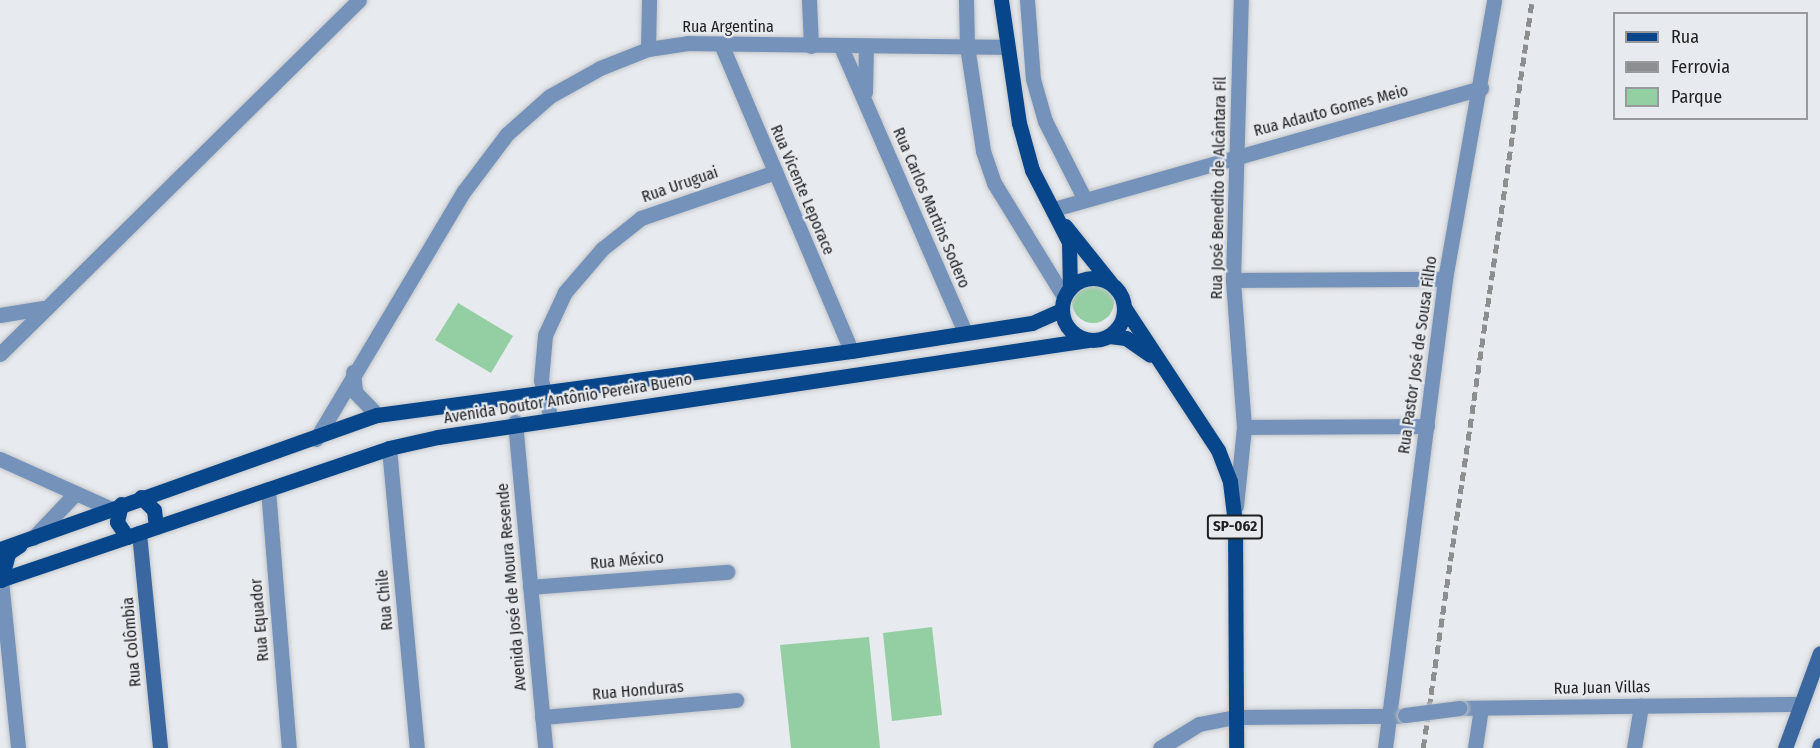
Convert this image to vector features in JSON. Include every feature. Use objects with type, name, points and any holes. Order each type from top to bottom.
[{"type":"main road","name":"SP-062","points":[[1001,0],[1006,47],[1032,170],[1062,224],[1110,282],[1155,359],[1218,450],[1235,520],[1236,748]]},
{"type":"main road","name":"SP-062","points":[[1062,224],[1071,262],[1065,298]]},
{"type":"main road","points":[[1088,340],[1074,335],[1065,298],[1095,277],[1110,282]]},
{"type":"main road","name":"Avenida Doutor Antônio Pereira Bueno","points":[[0,549],[115,506],[316,439],[377,415],[852,351],[1032,323],[1065,298]]},
{"type":"main road","points":[[1109,336],[1124,307]]},
{"type":"main road","name":"SP-062","points":[[1088,340],[1109,336],[1126,338],[1155,359]]},
{"type":"main road","name":"Avenida Doutor Antônio Pereira Bueno","points":[[0,580],[389,448],[515,422],[551,419],[1088,340]]},
{"type":"main road","points":[[141,497],[154,510],[156,527]]},
{"type":"main road","points":[[115,506],[117,522],[133,535]]},
{"type":"main road","points":[[0,580],[8,554],[33,538]]},
{"type":"street","points":[[0,354],[43,308],[359,0]]},
{"type":"street","points":[[648,49],[649,0]]},
{"type":"street","points":[[809,0],[811,46]]},
{"type":"street","points":[[966,0],[967,46],[975,114],[994,183],[1065,298]]},
{"type":"street","points":[[1027,0],[1033,79],[1044,121],[1084,198]]},
{"type":"street","name":"Rua José Benedito de Alcântara Fil","points":[[1235,520],[1244,427],[1233,280],[1241,0]]},
{"type":"street","name":"Rua Pastor José de Sousa Filho","points":[[1385,748],[1397,716],[1426,426],[1445,279],[1481,88],[1494,0]]},
{"type":"street","name":"Rua Argentina","points":[[316,439],[353,372],[464,191],[507,134],[550,96],[648,49],[721,44],[1006,47]]},
{"type":"street","name":"Rua Vicente Leporace","points":[[721,44],[852,351]]},
{"type":"street","name":"Rua Carlos Martins Sodero","points":[[865,98],[866,46]]},
{"type":"street","name":"Rua Carlos Martins Sodero","points":[[841,47],[965,332]]},
{"type":"street","name":"Rua Adauto Gomes Meio","points":[[1054,209],[1084,198],[1481,88]]},
{"type":"street","name":"Rua Uruguai","points":[[542,393],[545,335],[565,292],[602,249],[641,218],[775,172]]},
{"type":"street","points":[[1233,280],[1445,279]]},
{"type":"street","points":[[0,315],[43,308]]},
{"type":"street","points":[[353,372],[355,392],[377,415]]},
{"type":"street","points":[[542,393],[551,419]]},
{"type":"street","name":"Avenida José de Moura Resende","points":[[515,422],[545,748]]},
{"type":"street","points":[[1244,427],[1426,426]]},
{"type":"street","name":"Rua Chile","points":[[389,448],[417,748]]},
{"type":"street","points":[[0,459],[74,495],[115,506]]},
{"type":"street","name":"Rua Equador","points":[[268,489],[289,748]]},
{"type":"street","points":[[33,538],[74,495]]},
{"type":"street","name":"Rua Colômbia","points":[[133,535],[160,748]]},
{"type":"street","name":"Rua México","points":[[530,587],[727,572]]},
{"type":"street","points":[[0,580],[18,748]]},
{"type":"street","points":[[1785,748],[1820,653]]},
{"type":"street","name":"Rua Honduras","points":[[542,717],[736,700]]},
{"type":"street","name":"Rua Juan Villas","points":[[1160,748],[1199,724],[1236,717],[1397,716],[1460,708],[1800,704]]},
{"type":"street","points":[[1634,748],[1641,706]]},
{"type":"street","points":[[1475,748],[1480,708]]},
{"type":"green space","points":[[1093,281],[1108,287],[1114,302],[1108,317],[1093,323],[1078,317],[1072,302],[1078,287]]},
{"type":"green space","points":[[458,303],[513,336],[491,373],[435,340]]},
{"type":"green space","points":[[932,627],[942,715],[892,721],[883,633]]},
{"type":"green space","points":[[869,637],[880,748],[791,748],[780,645]]},
{"type":"railway","points":[[1423,748],[1532,0]]}]
